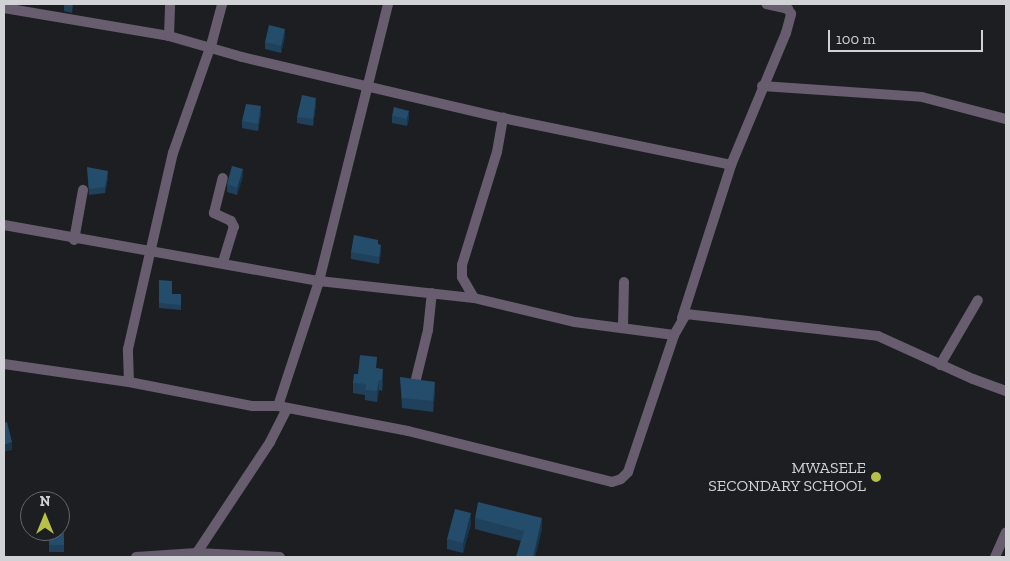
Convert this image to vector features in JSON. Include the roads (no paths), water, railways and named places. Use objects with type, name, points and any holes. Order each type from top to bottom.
[{"type":"street","points":[[169,36],[170,4]]},
{"type":"street","points":[[129,382],[127,357],[149,251],[175,145],[210,48],[222,4]]},
{"type":"street","points":[[196,555],[270,442],[320,281],[366,85],[388,4]]},
{"type":"street","points":[[4,364],[129,382],[253,406],[282,407],[466,444],[598,480],[618,481],[628,472],[640,444],[731,165],[762,86],[786,33],[791,14],[788,9],[766,4]]},
{"type":"street","points":[[4,8],[169,36],[210,48],[503,118],[731,165]]},
{"type":"street","points":[[762,86],[922,97],[1006,119]]},
{"type":"street","points":[[474,298],[462,277],[462,264],[497,152],[503,118]]},
{"type":"street","points":[[223,178],[214,213],[231,221],[234,227],[223,262]]},
{"type":"street","points":[[74,240],[83,190]]},
{"type":"street","points":[[4,225],[74,240],[223,262],[320,281],[474,298],[575,322],[623,326],[674,335]]},
{"type":"street","points":[[623,326],[624,282]]},
{"type":"street","points":[[415,383],[428,330],[432,293]]},
{"type":"street","points":[[940,364],[978,300]]},
{"type":"street","points":[[682,318],[690,313],[862,332],[898,343],[940,364],[1006,391]]},
{"type":"street","points":[[995,557],[1006,532]]},
{"type":"street","points":[[136,557],[196,555],[280,557]]},
{"type":"place","name":"MWASELE SECONDARY SCHOOL","points":[[876,477]]}]
